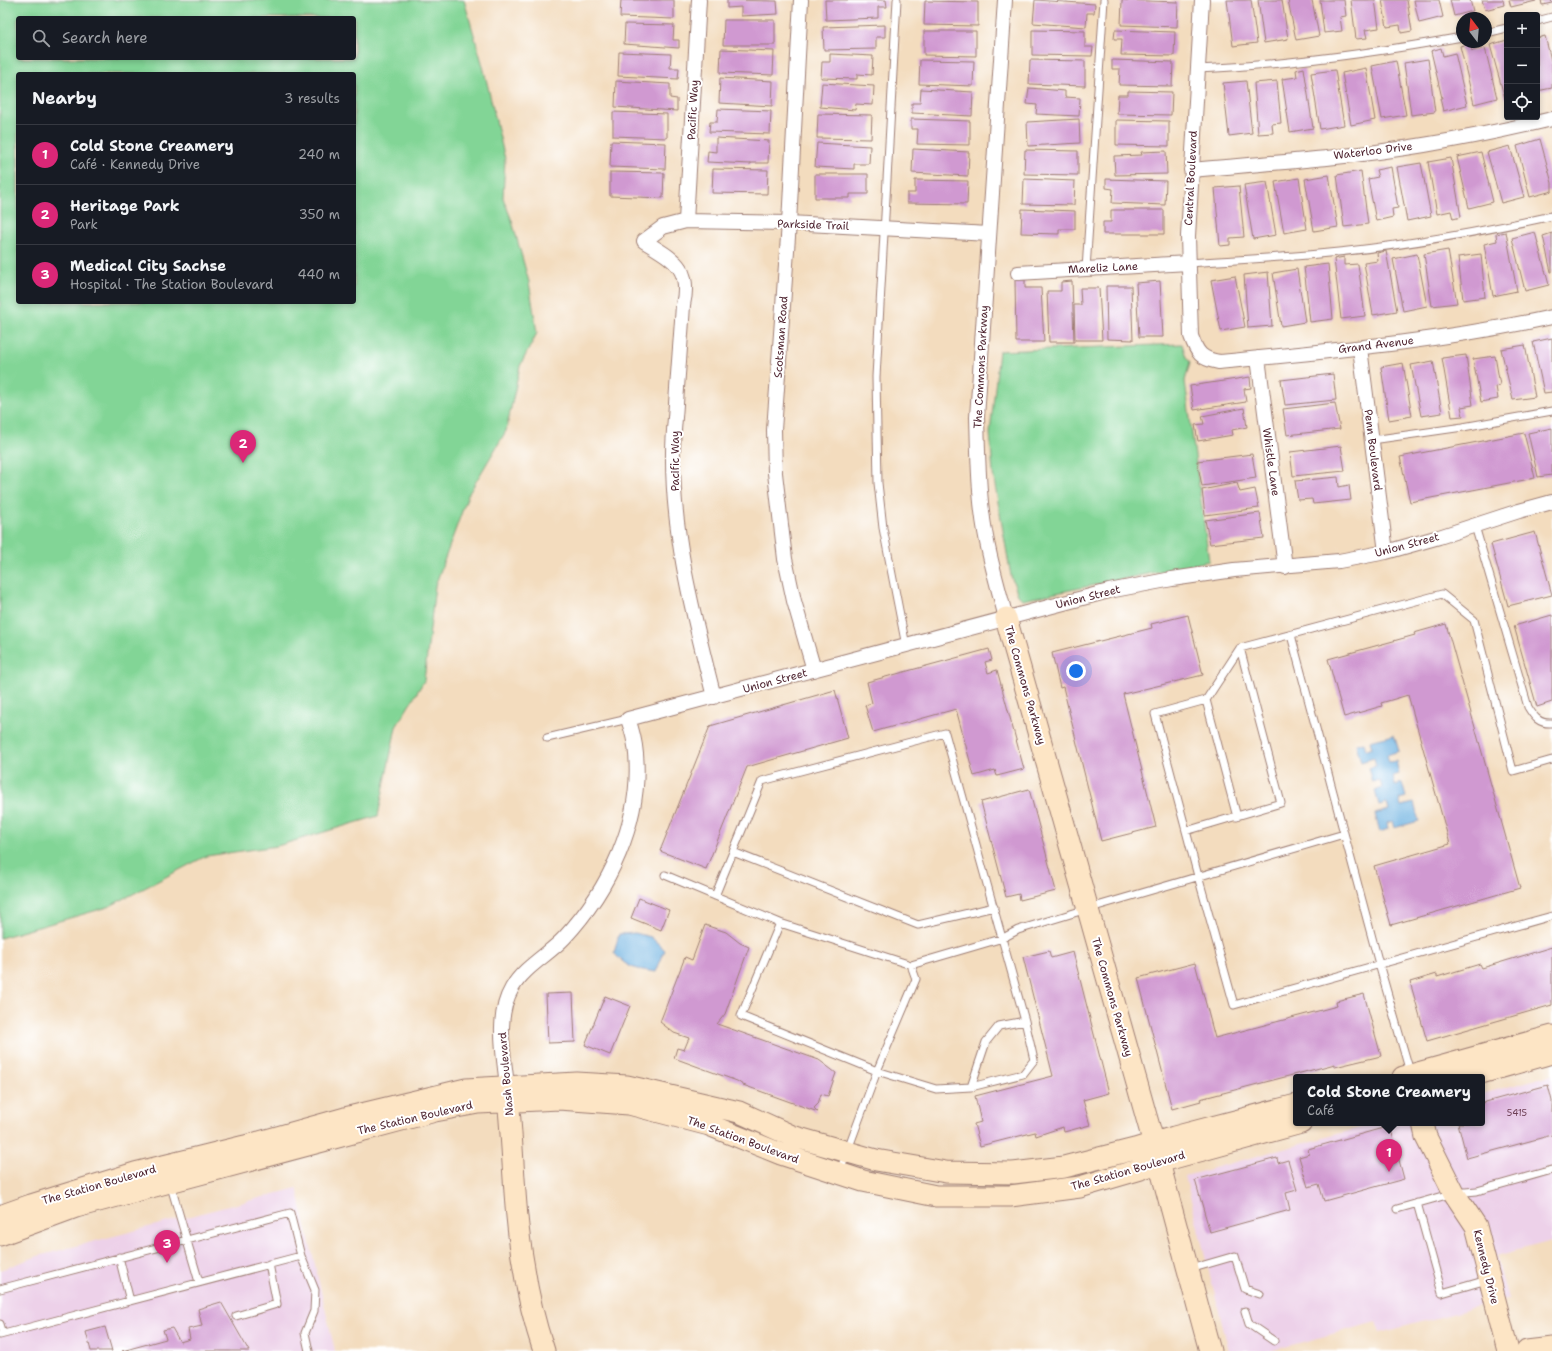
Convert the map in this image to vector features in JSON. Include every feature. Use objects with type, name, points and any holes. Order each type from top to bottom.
[{"type":"street","name":"Pacific Way","points":[[686,221],[699,0]]},
{"type":"street","name":"Scotsman Road","points":[[800,0],[789,223],[774,430],[775,473],[785,560],[794,601],[814,670]]},
{"type":"street","name":"The Commons Parkway","points":[[1005,0],[977,417],[978,466],[982,512],[1006,618],[1210,1351]]},
{"type":"street","name":"Central Boulevard","points":[[1201,355],[1195,347],[1192,336],[1188,263],[1188,229],[1202,0]]},
{"type":"street","name":"Waterloo Drive","points":[[1191,170],[1363,153],[1423,145],[1552,119]]},
{"type":"street","name":"Parkside Trail","points":[[644,241],[663,227],[686,221],[789,223],[989,234]]},
{"type":"street","name":"Pacific Way","points":[[644,241],[673,260],[683,274],[686,294],[683,305],[672,452],[674,485],[677,522],[685,574],[693,615],[714,697]]},
{"type":"street","name":"Mareliz Lane","points":[[1018,273],[1188,263]]},
{"type":"street","name":"Grand Avenue","points":[[1201,355],[1209,360],[1220,362],[1360,348],[1485,330],[1552,317]]},
{"type":"street","name":"Penn Boulevard","points":[[1360,348],[1386,552]]},
{"type":"street","name":"Whistle Lane","points":[[1258,358],[1285,567]]},
{"type":"street","name":"Union Street","points":[[628,719],[1109,592],[1165,580],[1234,570],[1285,567],[1339,561],[1386,552],[1552,502]]},
{"type":"street","name":"Nash Boulevard","points":[[544,1351],[530,1300],[522,1260],[502,1036],[502,1020],[511,988],[520,977],[562,940],[577,924],[604,884],[626,835],[632,814],[637,773],[636,754],[628,719]]},
{"type":"street","points":[[1415,1074],[1552,1036]]},
{"type":"street","points":[[1478,1074],[1552,1053]]},
{"type":"street","name":"The Station Boulevard","points":[[0,1236],[167,1174],[478,1103],[508,1094],[577,1083],[627,1086],[739,1112],[792,1136],[846,1152],[876,1160],[946,1172],[1013,1173],[1064,1167],[1156,1153],[1293,1125]]},
{"type":"street","name":"The Station Boulevard","points":[[508,1094],[629,1104],[709,1125],[781,1154],[863,1181],[936,1196],[1010,1196],[1080,1187],[1141,1169],[1156,1153],[1293,1106]]},
{"type":"street","name":"Kennedy Drive","points":[[1424,1126],[1426,1137],[1454,1192],[1476,1226],[1508,1351]]},
{"type":"street","name":"The Station Boulevard","points":[[0,1216],[136,1173],[167,1174]]},
{"type":"street","points":[[1527,1351],[1552,1348]]},
{"type":"lane","points":[[897,0],[876,377],[878,483],[883,528],[906,646]]},
{"type":"lane","points":[[1086,269],[1104,0]]},
{"type":"lane","points":[[1540,20],[1552,17]]},
{"type":"lane","points":[[1492,32],[1504,29]]},
{"type":"lane","points":[[1197,69],[1298,62],[1370,53],[1456,38]]},
{"type":"lane","points":[[1188,263],[1318,254],[1373,248],[1440,238],[1552,216]]},
{"type":"lane","points":[[1372,440],[1463,427],[1552,411]]},
{"type":"lane","points":[[1475,526],[1528,707],[1533,716],[1539,721],[1552,723]]},
{"type":"lane","points":[[1552,760],[1514,771],[1474,620],[1442,594],[1240,648],[1206,700],[1155,714],[1234,1005],[1552,916]]},
{"type":"lane","points":[[1291,635],[1407,1074]]},
{"type":"lane","points":[[1186,832],[1282,803],[1240,648]]},
{"type":"lane","points":[[1206,700],[1237,816]]},
{"type":"lane","points":[[547,738],[628,719]]},
{"type":"lane","points":[[715,896],[762,781],[945,733],[1003,938],[1034,1060],[1023,1074],[971,1087],[936,1089],[878,1071],[741,1016],[780,923]]},
{"type":"lane","points":[[665,875],[780,923],[911,965],[1003,938],[1018,930],[1087,909],[1344,834]]},
{"type":"lane","points":[[733,852],[918,925],[994,907]]},
{"type":"lane","points":[[840,1173],[846,1152],[916,979],[911,965]]},
{"type":"lane","points":[[971,1087],[986,1042],[999,1026],[1025,1021]]},
{"type":"lane","points":[[1397,1209],[1454,1192],[1477,1191],[1552,1170]]},
{"type":"lane","points":[[167,1174],[199,1282]]},
{"type":"lane","points":[[1417,1203],[1442,1293],[1490,1279]]},
{"type":"lane","points":[[0,1288],[290,1213],[301,1256],[315,1290],[314,1311],[305,1333],[309,1351]]},
{"type":"lane","points":[[0,1324],[1,1335],[301,1256]]},
{"type":"lane","points":[[1188,1270],[1235,1256],[1245,1289],[1260,1294]]},
{"type":"lane","points":[[119,1257],[130,1301]]},
{"type":"lane","points":[[236,1316],[277,1304],[269,1264]]},
{"type":"lane","points":[[1245,1311],[1249,1324],[1274,1341]]},
{"type":"shaded area","points":[[1552,1075],[1552,1241],[1496,1256],[1508,1299],[1380,1333],[1376,1322],[1270,1351],[1229,1351],[1185,1176],[1367,1126],[1485,1126],[1485,1093]]},
{"type":"shaded area","points":[[297,1188],[335,1351],[0,1351],[0,1270],[38,1256]]},
{"type":"green space","points":[[0,0],[464,0],[483,66],[505,159],[503,198],[512,221],[529,282],[537,333],[520,366],[506,431],[468,495],[435,586],[424,681],[396,727],[378,816],[277,846],[206,856],[108,907],[0,938]]},
{"type":"green space","points":[[1182,344],[1186,357],[1190,362],[1185,381],[1209,561],[1023,600],[1018,595],[1011,576],[993,474],[990,433],[999,351]]},
{"type":"water","points":[[1394,735],[1399,751],[1387,755],[1389,762],[1396,761],[1399,774],[1393,776],[1395,785],[1402,783],[1406,797],[1399,799],[1401,806],[1414,803],[1419,821],[1394,828],[1392,821],[1387,823],[1388,829],[1380,832],[1375,814],[1389,810],[1387,803],[1379,805],[1375,791],[1382,788],[1380,780],[1372,782],[1368,768],[1376,766],[1374,758],[1361,762],[1356,744],[1364,743],[1366,750],[1372,748],[1370,741]]},
{"type":"water","points":[[635,933],[651,937],[665,950],[656,972],[643,970],[628,965],[614,953],[619,934]]},
{"type":"building","points":[[621,0],[674,0],[674,19],[620,17]]},
{"type":"building","points":[[727,0],[777,1],[778,14],[741,16],[741,7],[727,8]]},
{"type":"building","points":[[825,0],[886,0],[887,7],[878,7],[878,18],[826,20]]},
{"type":"building","points":[[1035,0],[1095,4],[1094,13],[1087,13],[1086,27],[1033,23]]},
{"type":"building","points":[[1122,0],[1178,2],[1177,27],[1121,25]]},
{"type":"building","points":[[1227,0],[1251,0],[1257,43],[1233,46]]},
{"type":"building","points":[[1258,0],[1282,0],[1288,39],[1264,43]]},
{"type":"building","points":[[1288,0],[1312,0],[1319,36],[1296,40]]},
{"type":"building","points":[[1320,0],[1344,0],[1346,16],[1340,17],[1342,31],[1324,33]]},
{"type":"building","points":[[1351,0],[1375,0],[1379,28],[1365,30],[1367,38],[1356,39]]},
{"type":"building","points":[[1382,0],[1407,0],[1412,31],[1401,33],[1400,25],[1387,27]]},
{"type":"building","points":[[1414,0],[1439,0],[1443,17],[1419,23]]},
{"type":"building","points":[[1450,0],[1470,0],[1473,11],[1456,12],[1456,15],[1454,16]]},
{"type":"building","points":[[1482,0],[1503,0],[1504,5],[1485,10]]},
{"type":"building","points":[[1509,0],[1536,0],[1536,1],[1511,7]]},
{"type":"building","points":[[1541,0],[1551,0],[1552,3],[1542,5]]},
{"type":"building","points":[[925,1],[978,2],[978,26],[924,25]]},
{"type":"building","points":[[724,20],[775,20],[775,45],[723,45]]},
{"type":"building","points":[[625,24],[674,25],[673,40],[679,40],[679,48],[624,44]]},
{"type":"building","points":[[885,25],[885,37],[876,37],[876,49],[824,50],[823,27]]},
{"type":"building","points":[[1032,30],[1085,31],[1085,47],[1093,47],[1092,56],[1032,55]]},
{"type":"building","points":[[1115,30],[1175,32],[1174,56],[1121,55],[1122,39],[1114,39]]},
{"type":"building","points":[[924,31],[976,31],[976,56],[924,55]]},
{"type":"building","points":[[1545,36],[1552,64],[1552,88],[1540,90],[1540,48],[1540,37]]},
{"type":"building","points":[[1504,41],[1504,95],[1491,48],[1492,44]]},
{"type":"building","points":[[1441,48],[1443,56],[1455,53],[1467,105],[1443,111],[1440,98],[1442,98],[1431,51]]},
{"type":"building","points":[[1460,48],[1471,48],[1472,51],[1485,48],[1497,98],[1474,104]]},
{"type":"building","points":[[721,49],[774,51],[773,75],[720,73]]},
{"type":"building","points":[[619,52],[671,54],[670,68],[679,68],[678,79],[618,76]]},
{"type":"building","points":[[830,54],[873,56],[872,75],[857,74],[857,79],[821,78],[822,62],[830,62]]},
{"type":"building","points":[[1428,59],[1435,112],[1411,115],[1404,63]]},
{"type":"building","points":[[920,60],[974,61],[973,86],[919,84]]},
{"type":"building","points":[[1030,60],[1085,61],[1085,86],[1029,84]]},
{"type":"building","points":[[1112,60],[1173,62],[1172,86],[1119,85],[1120,69],[1112,69]]},
{"type":"building","points":[[1396,61],[1406,115],[1382,119],[1372,66]]},
{"type":"building","points":[[1304,68],[1313,128],[1290,132],[1282,79],[1297,77],[1296,70]]},
{"type":"building","points":[[1366,68],[1375,120],[1351,125],[1342,73]]},
{"type":"building","points":[[1335,70],[1344,125],[1320,129],[1311,73]]},
{"type":"building","points":[[720,78],[773,81],[772,106],[719,103]]},
{"type":"building","points":[[616,81],[670,84],[670,98],[677,99],[677,111],[615,107]]},
{"type":"building","points":[[1246,81],[1252,133],[1229,136],[1223,83]]},
{"type":"building","points":[[1277,81],[1281,123],[1272,124],[1273,133],[1258,134],[1254,83]]},
{"type":"building","points":[[822,83],[874,86],[873,105],[856,104],[855,110],[820,107]]},
{"type":"building","points":[[1029,88],[1065,91],[1065,97],[1080,98],[1079,116],[1036,114],[1037,105],[1027,104]]},
{"type":"building","points":[[921,89],[973,92],[972,116],[912,113],[912,103],[920,103]]},
{"type":"building","points":[[1128,91],[1172,92],[1171,115],[1117,114],[1118,95],[1128,95]]},
{"type":"building","points":[[718,109],[771,111],[770,134],[709,132],[710,122],[717,122]]},
{"type":"building","points":[[613,112],[667,114],[667,138],[613,136]]},
{"type":"building","points":[[818,114],[872,115],[871,139],[817,138]]},
{"type":"building","points":[[911,119],[970,121],[970,145],[917,144],[918,129],[911,129]]},
{"type":"building","points":[[1079,119],[1080,143],[1028,146],[1027,122]]},
{"type":"building","points":[[1116,120],[1169,121],[1169,146],[1116,145]]},
{"type":"building","points":[[716,138],[769,141],[768,163],[751,164],[707,162],[708,151],[716,152]]},
{"type":"building","points":[[1540,139],[1552,183],[1552,191],[1530,197],[1517,146]]},
{"type":"building","points":[[611,141],[666,143],[665,169],[610,167]]},
{"type":"building","points":[[817,143],[870,146],[869,164],[854,164],[854,169],[815,167]]},
{"type":"building","points":[[1510,146],[1524,197],[1501,203],[1487,152]]},
{"type":"building","points":[[913,149],[969,152],[968,176],[912,173]]},
{"type":"building","points":[[1025,150],[1078,151],[1078,175],[1024,174]]},
{"type":"building","points":[[1166,151],[1167,174],[1115,175],[1114,156],[1142,155],[1141,152]]},
{"type":"building","points":[[1481,152],[1493,202],[1469,208],[1457,157]]},
{"type":"building","points":[[1451,158],[1461,217],[1453,219],[1451,211],[1437,214],[1428,162]]},
{"type":"building","points":[[1421,163],[1431,216],[1407,221],[1397,167]]},
{"type":"building","points":[[1391,167],[1398,208],[1392,209],[1393,217],[1376,221],[1368,179],[1378,177],[1376,170]]},
{"type":"building","points":[[713,169],[768,170],[767,194],[712,193]]},
{"type":"building","points":[[1361,171],[1368,224],[1344,227],[1337,175]]},
{"type":"building","points":[[610,172],[664,173],[663,198],[610,196]]},
{"type":"building","points":[[815,174],[868,174],[868,194],[850,194],[850,198],[815,198]]},
{"type":"building","points":[[1329,175],[1338,227],[1314,231],[1305,179]]},
{"type":"building","points":[[1299,178],[1307,229],[1284,233],[1275,182]]},
{"type":"building","points":[[1024,179],[1075,181],[1074,205],[1023,204]]},
{"type":"building","points":[[1106,179],[1166,181],[1165,205],[1112,203],[1113,189],[1106,188]]},
{"type":"building","points":[[915,180],[968,181],[967,204],[907,203],[907,193],[915,193]]},
{"type":"building","points":[[1267,182],[1276,235],[1253,239],[1244,185]]},
{"type":"building","points":[[1239,186],[1244,237],[1230,238],[1230,245],[1220,246],[1215,188]]},
{"type":"building","points":[[1022,209],[1075,211],[1075,229],[1059,229],[1059,234],[1021,233]]},
{"type":"building","points":[[1111,210],[1164,210],[1164,234],[1103,234],[1103,222],[1111,222]]},
{"type":"building","points":[[1506,232],[1517,291],[1493,296],[1484,244],[1497,241],[1496,234]]},
{"type":"building","points":[[1535,232],[1549,285],[1525,291],[1512,238]]},
{"type":"building","points":[[1552,233],[1552,272],[1551,272],[1543,236]]},
{"type":"building","points":[[1448,250],[1457,303],[1432,306],[1424,254]]},
{"type":"building","points":[[1386,251],[1397,311],[1373,315],[1364,263],[1378,261],[1377,253]]},
{"type":"building","points":[[1417,254],[1427,306],[1403,311],[1393,259]]},
{"type":"building","points":[[1481,254],[1485,297],[1463,300],[1458,257]]},
{"type":"building","points":[[1344,257],[1344,265],[1358,264],[1365,316],[1341,319],[1334,259]]},
{"type":"building","points":[[1328,264],[1333,319],[1310,322],[1304,267]]},
{"type":"building","points":[[1297,269],[1305,322],[1281,326],[1273,273]]},
{"type":"building","points":[[1268,272],[1272,326],[1248,328],[1244,275]]},
{"type":"building","points":[[1235,276],[1245,327],[1221,331],[1211,280]]},
{"type":"building","points":[[1015,280],[1025,280],[1025,288],[1041,288],[1044,342],[1016,342]]},
{"type":"building","points":[[1072,281],[1074,342],[1049,342],[1047,291],[1061,291],[1061,282]]},
{"type":"building","points":[[1160,281],[1163,337],[1139,337],[1136,283]]},
{"type":"building","points":[[1106,286],[1131,286],[1133,340],[1107,339]]},
{"type":"building","points":[[1080,288],[1099,288],[1102,340],[1075,340],[1074,305],[1081,305]]},
{"type":"building","points":[[1552,338],[1552,392],[1544,393],[1533,342]]},
{"type":"building","points":[[1525,345],[1535,397],[1513,400],[1501,349]]},
{"type":"building","points":[[1466,355],[1473,405],[1461,407],[1463,416],[1452,417],[1442,358]]},
{"type":"building","points":[[1495,356],[1500,385],[1496,386],[1498,399],[1481,402],[1473,359]]},
{"type":"building","points":[[1433,361],[1442,413],[1421,416],[1411,365]]},
{"type":"building","points":[[1403,363],[1412,416],[1389,420],[1381,367]]},
{"type":"building","points":[[1333,374],[1336,400],[1285,405],[1281,380]]},
{"type":"building","points":[[1250,377],[1251,388],[1244,389],[1246,402],[1194,410],[1190,386]]},
{"type":"building","points":[[1335,403],[1340,429],[1287,435],[1283,409]]},
{"type":"building","points":[[1244,408],[1247,427],[1232,430],[1233,435],[1198,441],[1195,425],[1204,424],[1202,416]]},
{"type":"building","points":[[1552,428],[1552,475],[1538,477],[1528,433]]},
{"type":"building","points":[[1524,433],[1535,478],[1410,502],[1400,457]]},
{"type":"building","points":[[1341,446],[1345,471],[1293,476],[1290,452]]},
{"type":"building","points":[[1252,454],[1256,478],[1202,486],[1197,461]]},
{"type":"building","points":[[1338,477],[1339,487],[1349,485],[1351,500],[1313,504],[1312,499],[1298,500],[1295,481]]},
{"type":"building","points":[[1237,483],[1240,492],[1255,489],[1259,508],[1205,515],[1202,490]]},
{"type":"building","points":[[1260,513],[1264,538],[1210,544],[1205,520]]},
{"type":"building","points":[[1535,532],[1552,595],[1508,606],[1491,544]]},
{"type":"building","points":[[1188,615],[1203,675],[1123,694],[1156,827],[1101,841],[1063,687],[1060,688],[1052,653],[1152,628],[1151,624]]},
{"type":"building","points":[[1552,615],[1552,702],[1537,707],[1514,626]]},
{"type":"building","points":[[1446,624],[1520,888],[1391,925],[1374,866],[1450,844],[1408,695],[1381,703],[1382,706],[1344,717],[1328,659],[1415,635],[1414,633]]},
{"type":"building","points":[[989,649],[992,660],[985,662],[988,673],[997,670],[1024,769],[997,776],[995,770],[974,776],[956,709],[873,732],[865,705],[872,703],[867,682]]},
{"type":"building","points":[[835,690],[848,738],[747,767],[706,869],[660,851],[710,726]]},
{"type":"building","points":[[1029,789],[1056,891],[1020,900],[1019,894],[1006,897],[981,802]]},
{"type":"building","points":[[639,898],[669,910],[661,930],[631,918]]},
{"type":"building","points":[[705,925],[726,932],[740,943],[749,947],[725,1014],[717,1024],[819,1060],[836,1073],[828,1096],[821,1094],[818,1104],[814,1108],[818,1112],[674,1058],[677,1048],[684,1050],[689,1038],[674,1033],[660,1022],[685,957],[692,960]]},
{"type":"building","points":[[1552,947],[1552,1005],[1427,1041],[1410,982],[1437,974],[1437,977],[1480,964],[1482,968]]},
{"type":"building","points":[[1049,951],[1051,958],[1073,952],[1109,1093],[1083,1100],[1090,1125],[1064,1132],[1063,1127],[1036,1136],[1035,1132],[980,1146],[974,1124],[981,1122],[975,1096],[1053,1076],[1023,957]]},
{"type":"building","points":[[1195,963],[1215,1038],[1337,1006],[1336,1001],[1364,994],[1381,1056],[1335,1067],[1335,1064],[1293,1074],[1200,1099],[1201,1101],[1172,1109],[1138,978]]},
{"type":"building","points":[[573,993],[575,1042],[548,1043],[546,994]]},
{"type":"building","points":[[605,996],[630,1006],[610,1055],[585,1045]]},
{"type":"building","points":[[1548,1085],[1552,1101],[1552,1135],[1467,1158],[1459,1126],[1485,1126],[1485,1102]]},
{"type":"building","points":[[1390,1126],[1404,1179],[1324,1201],[1319,1184],[1308,1187],[1299,1157],[1309,1154],[1308,1149]]},
{"type":"building","points":[[1277,1158],[1278,1163],[1288,1160],[1297,1190],[1286,1193],[1290,1210],[1210,1232],[1195,1180]]},
{"type":"building","points":[[221,1302],[249,1351],[122,1351],[166,1339],[163,1330],[172,1328],[180,1342],[190,1339],[188,1329],[202,1326],[198,1309]]},
{"type":"building","points":[[105,1327],[112,1351],[91,1351],[86,1332]]},
{"type":"place","name":"Heritage Park","points":[[243,463]]},
{"type":"place","name":"Cold Stone Creamery","points":[[1389,1172]]},
{"type":"place","name":"Medical City Sachse","points":[[167,1263]]}]
